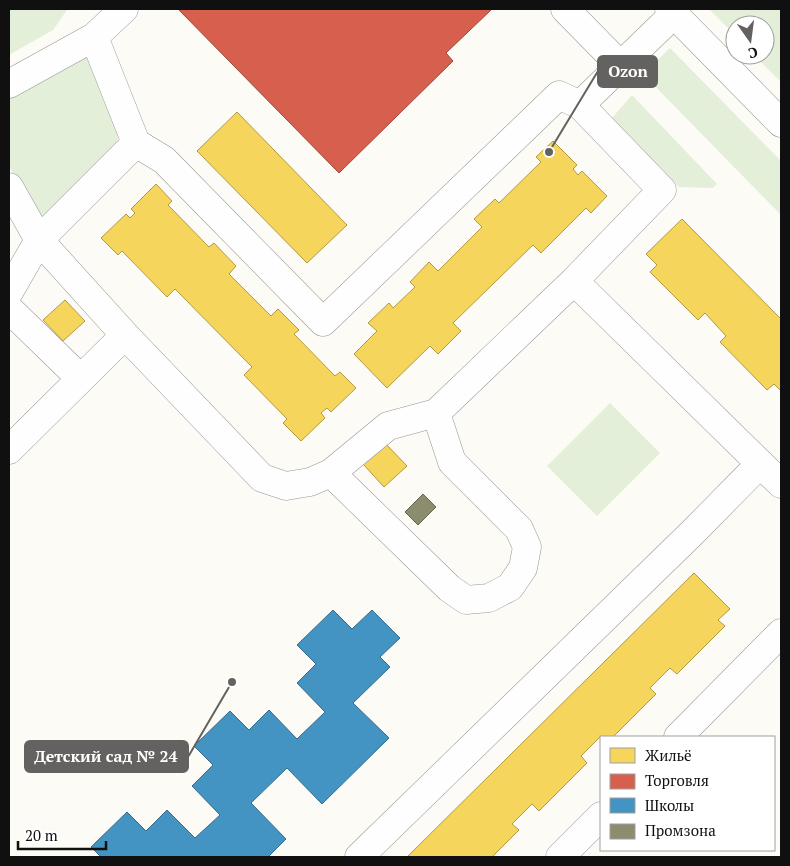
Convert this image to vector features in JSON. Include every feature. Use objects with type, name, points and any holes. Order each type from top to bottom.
[{"type":"street","points":[[565,9],[621,66]]},
{"type":"street","points":[[580,105],[621,66],[671,11],[781,123]]},
{"type":"street","points":[[9,84],[108,19],[136,143],[164,160],[323,322],[559,95],[580,105],[662,190],[574,281],[436,413],[388,426],[331,473],[310,482],[286,486],[262,478],[125,335],[39,240],[9,187]]},
{"type":"street","points":[[9,292],[39,240],[136,143]]},
{"type":"street","points":[[574,281],[781,484]]},
{"type":"street","points":[[9,309],[80,378]]},
{"type":"street","points":[[9,450],[125,335]]},
{"type":"street","points":[[331,473],[449,588],[466,600],[489,598],[510,587],[523,568],[527,547],[519,529],[452,462],[436,413]]},
{"type":"street","points":[[359,857],[693,532],[760,464]]},
{"type":"street","points":[[679,736],[781,633]]},
{"type":"street","points":[[560,857],[600,817]]},
{"type":"green space","points":[[9,9],[67,10],[53,30],[9,55]]},
{"type":"green space","points":[[709,9],[781,9],[781,82],[764,65],[775,65],[775,15],[725,15],[725,25]]},
{"type":"green space","points":[[670,48],[781,161],[781,215],[643,74]]},
{"type":"green space","points":[[87,51],[117,127],[118,144],[39,224],[9,166],[9,94]]},
{"type":"green space","points":[[632,95],[717,184],[713,188],[679,187],[612,118]]},
{"type":"green space","points":[[610,403],[660,453],[597,516],[547,466]]},
{"type":"building: Жильё","points":[[237,112],[347,225],[307,263],[197,151]]},
{"type":"building: Жильё","points":[[553,141],[577,165],[573,169],[578,175],[582,171],[607,196],[591,213],[586,208],[541,253],[533,245],[453,323],[461,331],[438,354],[430,346],[387,388],[354,354],[377,331],[368,323],[389,303],[393,308],[415,287],[410,282],[429,262],[438,271],[482,227],[474,219],[495,199],[499,203],[541,162],[536,157]]},
{"type":"building: Жильё","points":[[156,184],[172,201],[168,205],[209,247],[214,243],[236,266],[229,274],[271,316],[278,309],[299,330],[294,334],[335,376],[340,372],[356,388],[331,412],[327,408],[321,413],[325,418],[301,441],[283,423],[287,419],[244,375],[252,367],[175,289],[167,297],[122,251],[118,255],[101,238],[126,214],[130,218],[135,213],[131,209]]},
{"type":"building: Жильё","points":[[682,219],[781,319],[781,391],[774,384],[767,390],[720,342],[726,336],[705,313],[698,320],[650,272],[657,265],[646,254]]},
{"type":"building: Жильё","points":[[65,300],[85,321],[63,341],[43,320]]},
{"type":"building: Жильё","points":[[386,444],[407,466],[384,487],[363,464]]},
{"type":"building: Жильё","points":[[694,573],[730,609],[718,620],[725,626],[677,674],[670,668],[650,688],[656,694],[614,736],[600,736],[581,756],[587,763],[539,811],[532,804],[512,824],[519,830],[492,857],[407,857]]},
{"type":"building: Торговля","points":[[178,9],[492,9],[446,53],[453,61],[339,173]]},
{"type":"building: Школы","points":[[333,610],[352,629],[372,610],[400,638],[380,657],[390,667],[353,703],[389,738],[322,804],[287,768],[251,803],[286,839],[268,857],[101,857],[91,847],[127,812],[146,831],[167,810],[195,838],[220,815],[192,786],[213,765],[194,746],[230,711],[249,730],[269,710],[297,739],[325,712],[297,683],[316,664],[297,645]]},
{"type":"building: Промзона","points":[[423,494],[436,507],[418,525],[405,512]]},
{"type":"place","name":"Ozon","points":[[549,152]]},
{"type":"place","name":"Детский сад № 24","points":[[232,682]]}]
